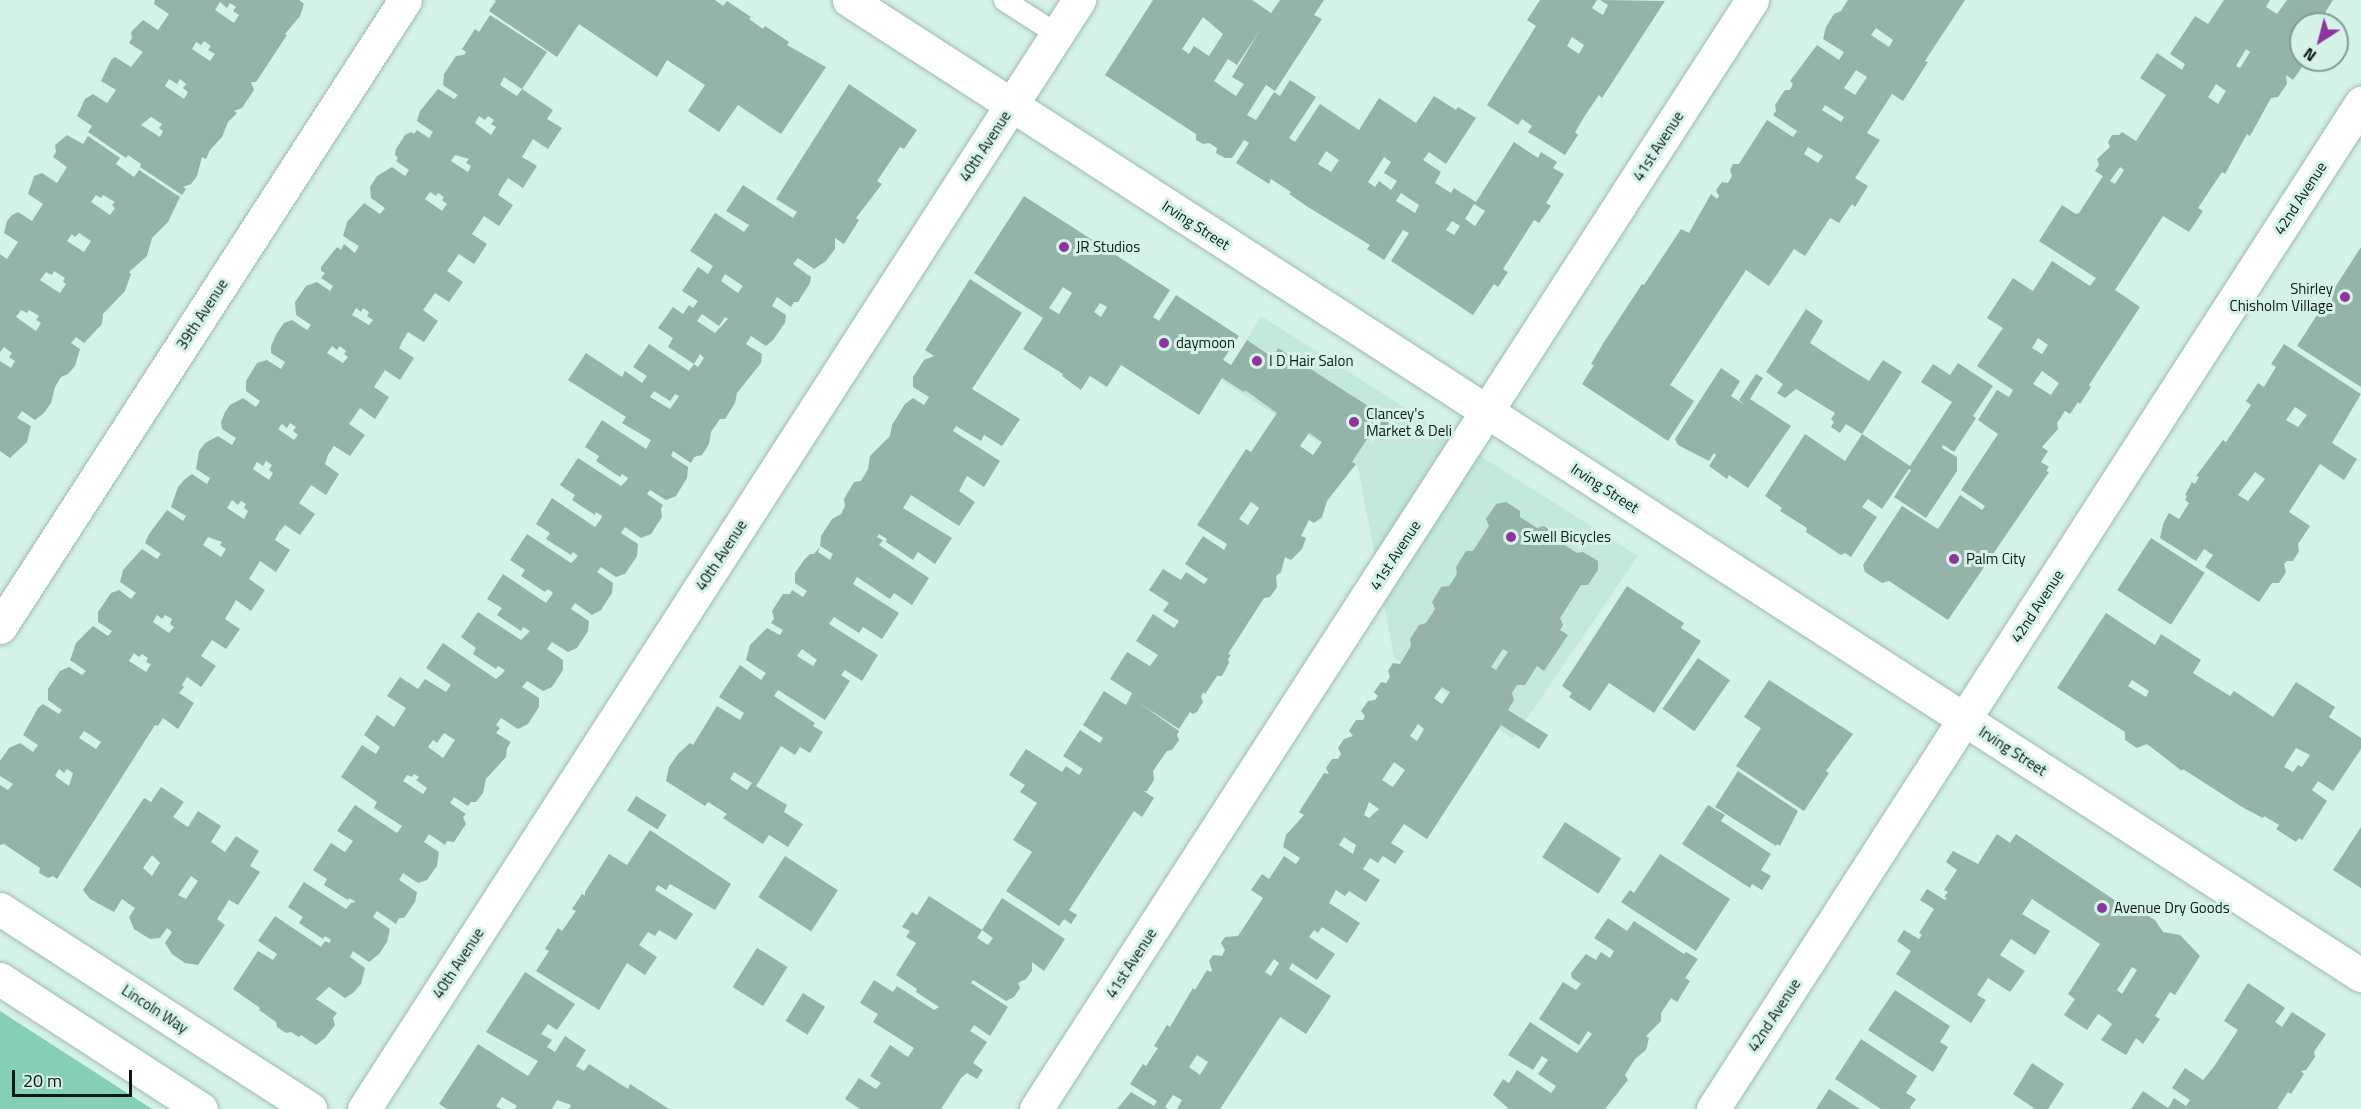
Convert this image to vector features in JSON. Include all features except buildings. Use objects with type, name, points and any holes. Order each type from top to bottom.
[{"type":"street","name":"39th Avenue","points":[[0,627],[405,0]]},
{"type":"street","name":"40th Avenue","points":[[364,1109],[1079,0]]},
{"type":"street","name":"41st Avenue","points":[[1036,1109],[1752,0]]},
{"type":"street","name":"Irving Street","points":[[852,1],[2361,975]]},
{"type":"street","name":"42nd Avenue","points":[[1713,1109],[2361,103]]},
{"type":"street","name":"Lincoln Way","points":[[0,909],[310,1109]]},
{"type":"street","points":[[0,979],[201,1109]]},
{"type":"lane","points":[[1004,0],[1057,34]]},
{"type":"shaded area","points":[[1261,316],[1638,556],[1513,739],[1394,657],[1358,467],[1222,381]]},
{"type":"green space","points":[[0,1011],[152,1109],[0,1109]]},
{"type":"place","name":"JR Studios","points":[[1064,247]]},
{"type":"place","name":"Shirley Chisholm Village","points":[[2345,297]]},
{"type":"place","name":"daymoon","points":[[1164,343]]},
{"type":"place","name":"I D Hair Salon","points":[[1257,361]]},
{"type":"place","name":"Clancey's Market & Deli","points":[[1354,422]]},
{"type":"place","name":"Swell Bicycles","points":[[1511,537]]},
{"type":"place","name":"Palm City","points":[[1954,559]]},
{"type":"place","name":"Avenue Dry Goods","points":[[2102,908]]}]
